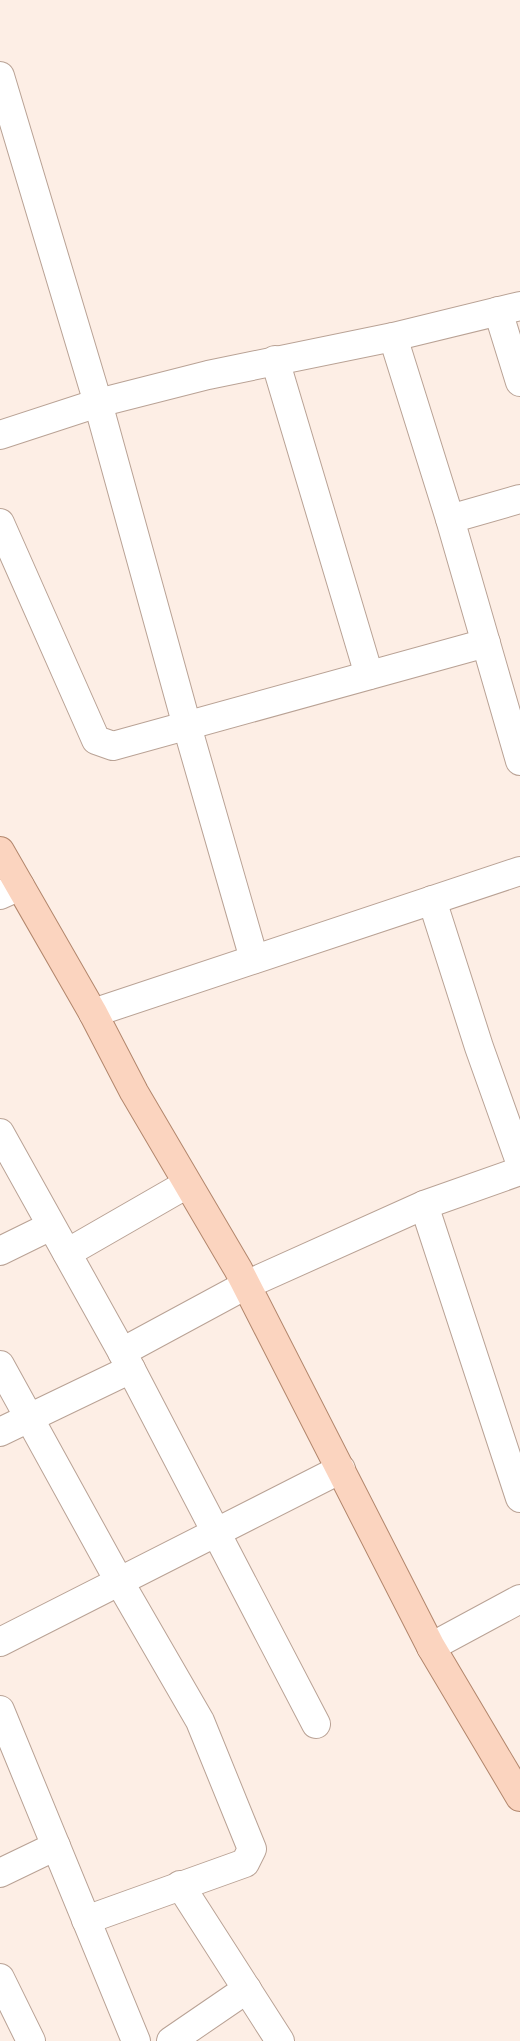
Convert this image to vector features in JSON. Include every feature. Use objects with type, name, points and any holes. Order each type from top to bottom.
[{"type":"main road","points":[[0,851],[10,891],[93,1013],[134,1092],[246,1286],[431,1647],[519,1793]]},
{"type":"street","points":[[0,76],[98,403],[187,726],[254,959]]},
{"type":"street","points":[[0,435],[98,403],[275,360],[393,337],[509,308],[520,382]]},
{"type":"street","points":[[393,337],[450,519],[520,762]]},
{"type":"street","points":[[275,360],[369,675]]},
{"type":"street","points":[[450,519],[520,499]]},
{"type":"street","points":[[0,523],[96,740],[113,746],[486,643]]},
{"type":"street","points":[[93,1013],[520,871]]},
{"type":"street","points":[[432,900],[479,1047],[520,1162]]},
{"type":"street","points":[[2,1141],[127,1360],[316,1724]]},
{"type":"street","points":[[0,1432],[127,1360],[246,1286],[424,1205],[520,1171]]},
{"type":"street","points":[[67,1253],[187,1184]]},
{"type":"street","points":[[424,1205],[520,1498]]},
{"type":"street","points":[[0,1251],[52,1226]]},
{"type":"street","points":[[0,1365],[119,1581],[200,1721],[252,1849],[244,1863],[86,1920]]},
{"type":"street","points":[[0,1642],[341,1469]]},
{"type":"street","points":[[431,1647],[520,1599]]},
{"type":"street","points":[[0,1710],[136,2041]]},
{"type":"street","points":[[0,1873],[56,1846]]},
{"type":"street","points":[[180,1885],[280,2041]]},
{"type":"street","points":[[0,1978],[31,2041]]},
{"type":"street","points":[[172,2041],[247,1989]]}]
